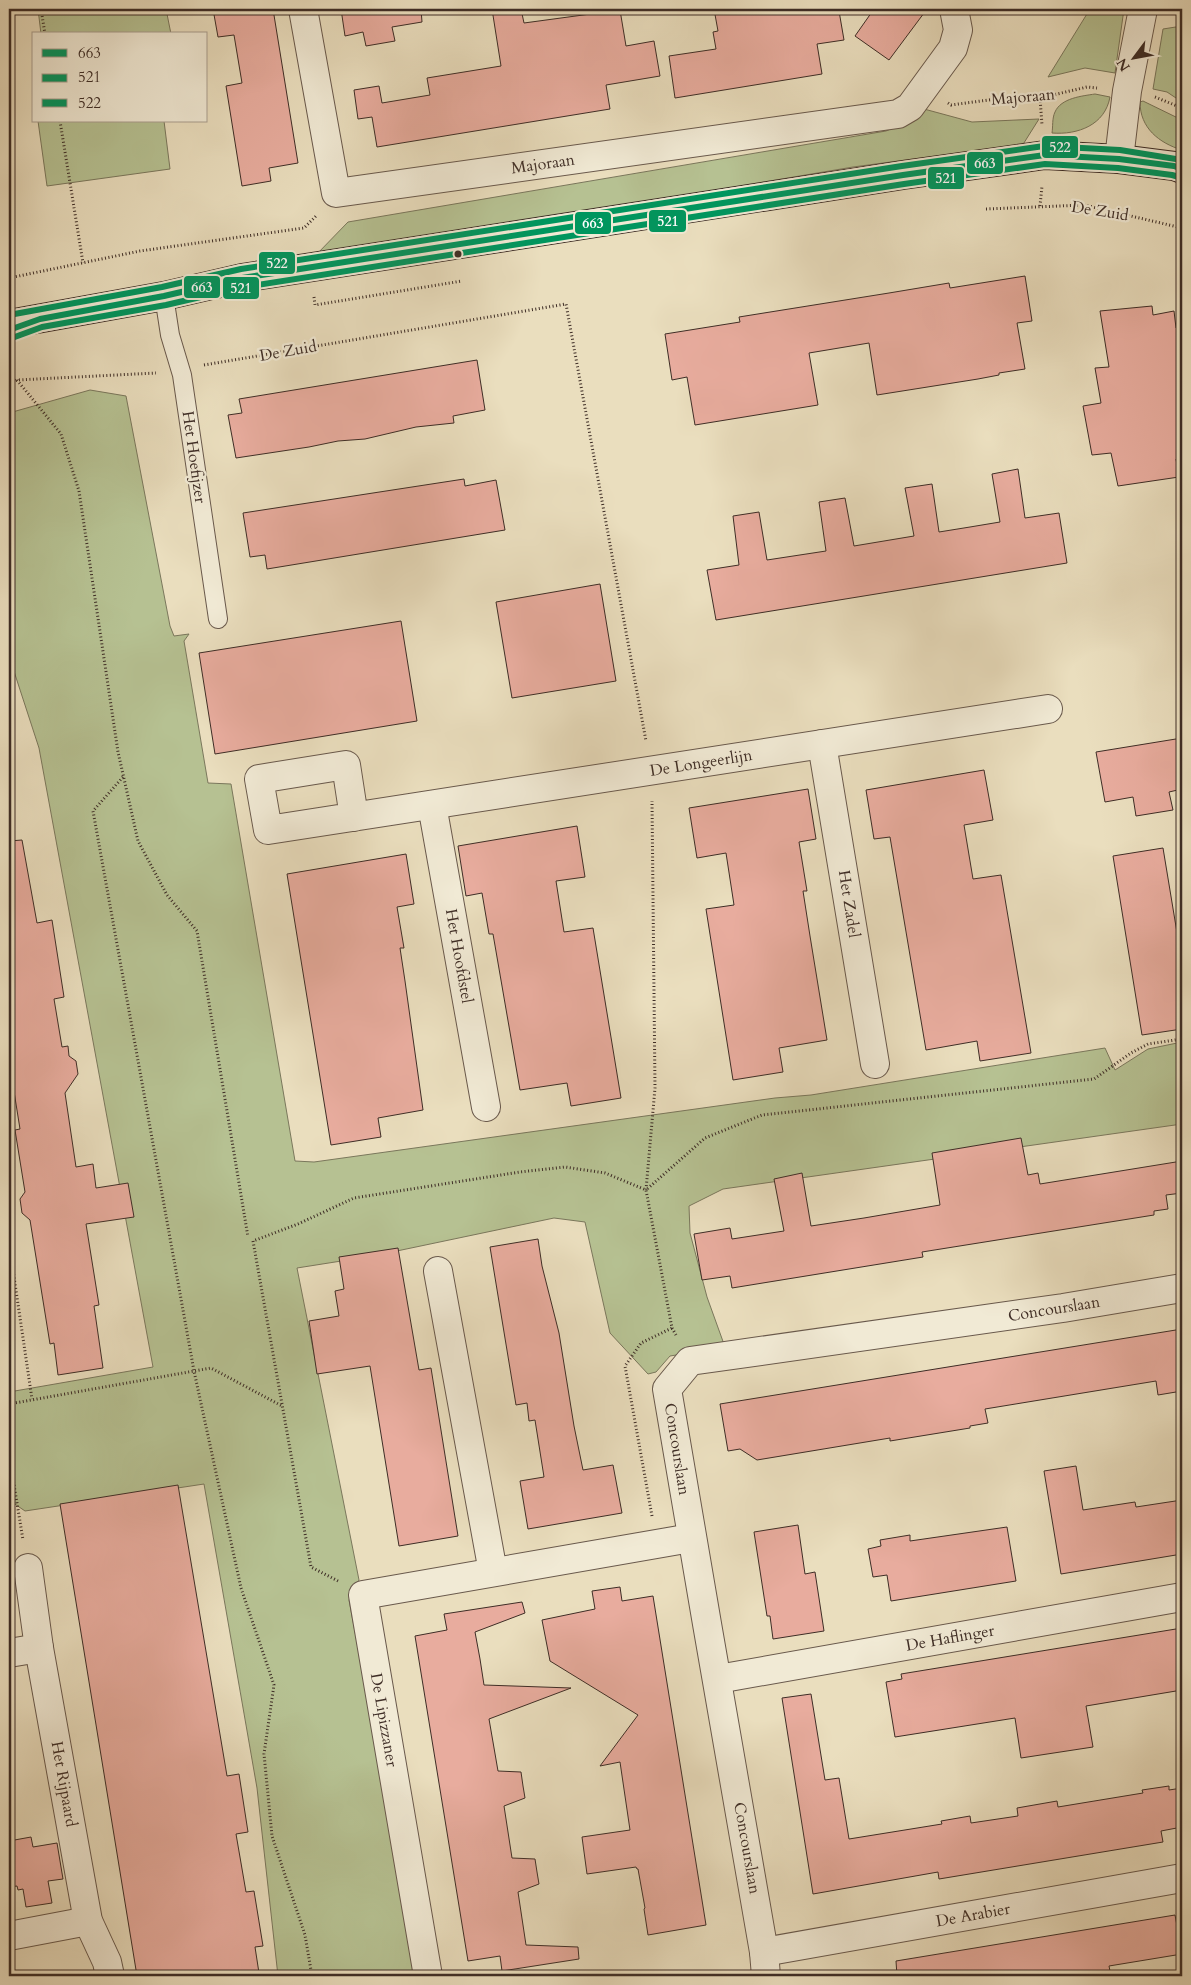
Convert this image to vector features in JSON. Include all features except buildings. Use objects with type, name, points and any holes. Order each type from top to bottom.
[{"type":"street","points":[[303,9],[336,193]]},
{"type":"street","name":"Majoraan","points":[[336,193],[898,114],[910,107],[953,48],[958,30],[954,9]]},
{"type":"street","points":[[1119,159],[1127,91],[1143,9]]},
{"type":"street","points":[[9,324],[164,296],[242,278],[903,175],[1045,155],[1119,159],[1174,166],[1182,169]]},
{"type":"street","points":[[9,330],[40,319]]},
{"type":"street","name":"De Longeerlijn","points":[[354,817],[1048,709]]},
{"type":"street","name":"Het Zadel","points":[[822,744],[876,1064]]},
{"type":"street","name":"Het Hoofdstel","points":[[432,805],[486,1107]]},
{"type":"street","points":[[438,1271],[493,1572]]},
{"type":"street","name":"Concourslaan","points":[[765,1964],[718,1678],[691,1538],[667,1389],[690,1361],[1063,1308],[1182,1288]]},
{"type":"street","points":[[363,1595],[691,1538]]},
{"type":"street","name":"Het Rijpaard","points":[[28,1568],[40,1648],[88,1921],[107,1962],[110,1976]]},
{"type":"street","name":"De Lipizzaner","points":[[363,1595],[428,1976]]},
{"type":"street","name":"De Haflinger","points":[[718,1678],[1182,1597]]},
{"type":"street","points":[[9,1653],[40,1648]]},
{"type":"street","name":"De Arabier","points":[[765,1964],[1182,1878]]},
{"type":"street","points":[[9,1936],[88,1921]]},
{"type":"lane","name":"Het Hoefijzer","points":[[164,296],[170,335],[182,375],[218,619]]},
{"type":"path","points":[[41,9],[45,32]]},
{"type":"path","name":"Majoraan","points":[[924,88],[951,105],[996,99],[1040,98],[1087,87],[1127,91]]},
{"type":"path","points":[[60,122],[83,263]]},
{"type":"path","points":[[9,278],[140,251],[304,228],[336,193]]},
{"type":"path","name":"De Zuid","points":[[986,209],[1084,205],[1182,228]]},
{"type":"path","name":"De Zuid","points":[[199,366],[566,304]]},
{"type":"path","points":[[9,383],[17,380],[160,372]]},
{"type":"path","points":[[17,380],[61,434],[79,491],[123,777],[138,841],[168,895],[197,931],[248,1237]]},
{"type":"path","points":[[123,777],[93,812],[194,1371],[241,1588],[274,1685],[264,1754],[272,1836],[305,1935],[312,1976]]},
{"type":"path","points":[[646,1190],[705,1138],[762,1115],[1094,1079],[1131,1053],[1148,1044],[1182,1039]]},
{"type":"path","points":[[363,1595],[311,1567],[253,1241],[298,1224],[354,1198],[547,1169],[565,1167],[605,1173],[646,1190]]},
{"type":"path","points":[[646,1190],[672,1328]]},
{"type":"path","points":[[9,1243],[32,1400]]},
{"type":"path","points":[[9,1404],[211,1368],[283,1406]]},
{"type":"path","points":[[9,1454],[28,1568]]},
{"type":"green space","points":[[38,9],[166,9],[171,32],[41,32]]},
{"type":"green space","points":[[1090,9],[1124,9],[1115,73],[1085,68],[1048,77]]},
{"type":"green space","points":[[1182,26],[1182,102],[1167,92],[1153,89],[1163,29]]},
{"type":"green space","points":[[1095,94],[1110,97],[1107,107],[1096,121],[1080,130],[1052,133],[1054,114],[1058,107],[1072,99]]},
{"type":"green space","points":[[1143,101],[1182,120],[1182,150],[1159,139],[1147,127],[1141,111],[1140,102]]},
{"type":"green space","points":[[924,109],[972,122],[1039,119],[1022,146],[853,167],[360,250],[316,255],[348,222],[886,131],[918,117]]},
{"type":"green space","points":[[38,122],[164,122],[170,169],[47,186]]},
{"type":"green space","points":[[90,390],[126,396],[170,626],[174,636],[189,634],[184,641],[208,783],[231,784],[295,1161],[314,1162],[775,1098],[811,1095],[1105,1048],[1115,1070],[1148,1049],[1182,1042],[1182,1124],[723,1189],[689,1206],[690,1233],[707,1297],[725,1347],[670,1356],[656,1372],[648,1374],[610,1333],[585,1222],[554,1218],[373,1256],[297,1268],[359,1580],[349,1600],[420,1976],[278,1976],[257,1788],[204,1484],[25,1511],[9,1500],[9,1392],[153,1367],[39,748],[9,656],[9,413]]},
{"type":"transit line","name":"522","points":[[9,315],[162,287],[241,269],[902,166],[1044,146],[1120,150],[1182,160]]},
{"type":"transit line","name":"663","points":[[9,330],[40,319],[164,296],[242,278],[903,175],[1045,155],[1119,159],[1174,166],[1182,169]]},
{"type":"transit line","name":"521","points":[[12,338],[42,327],[166,305],[244,287],[904,184],[1045,164],[1118,168],[1179,177]]}]
